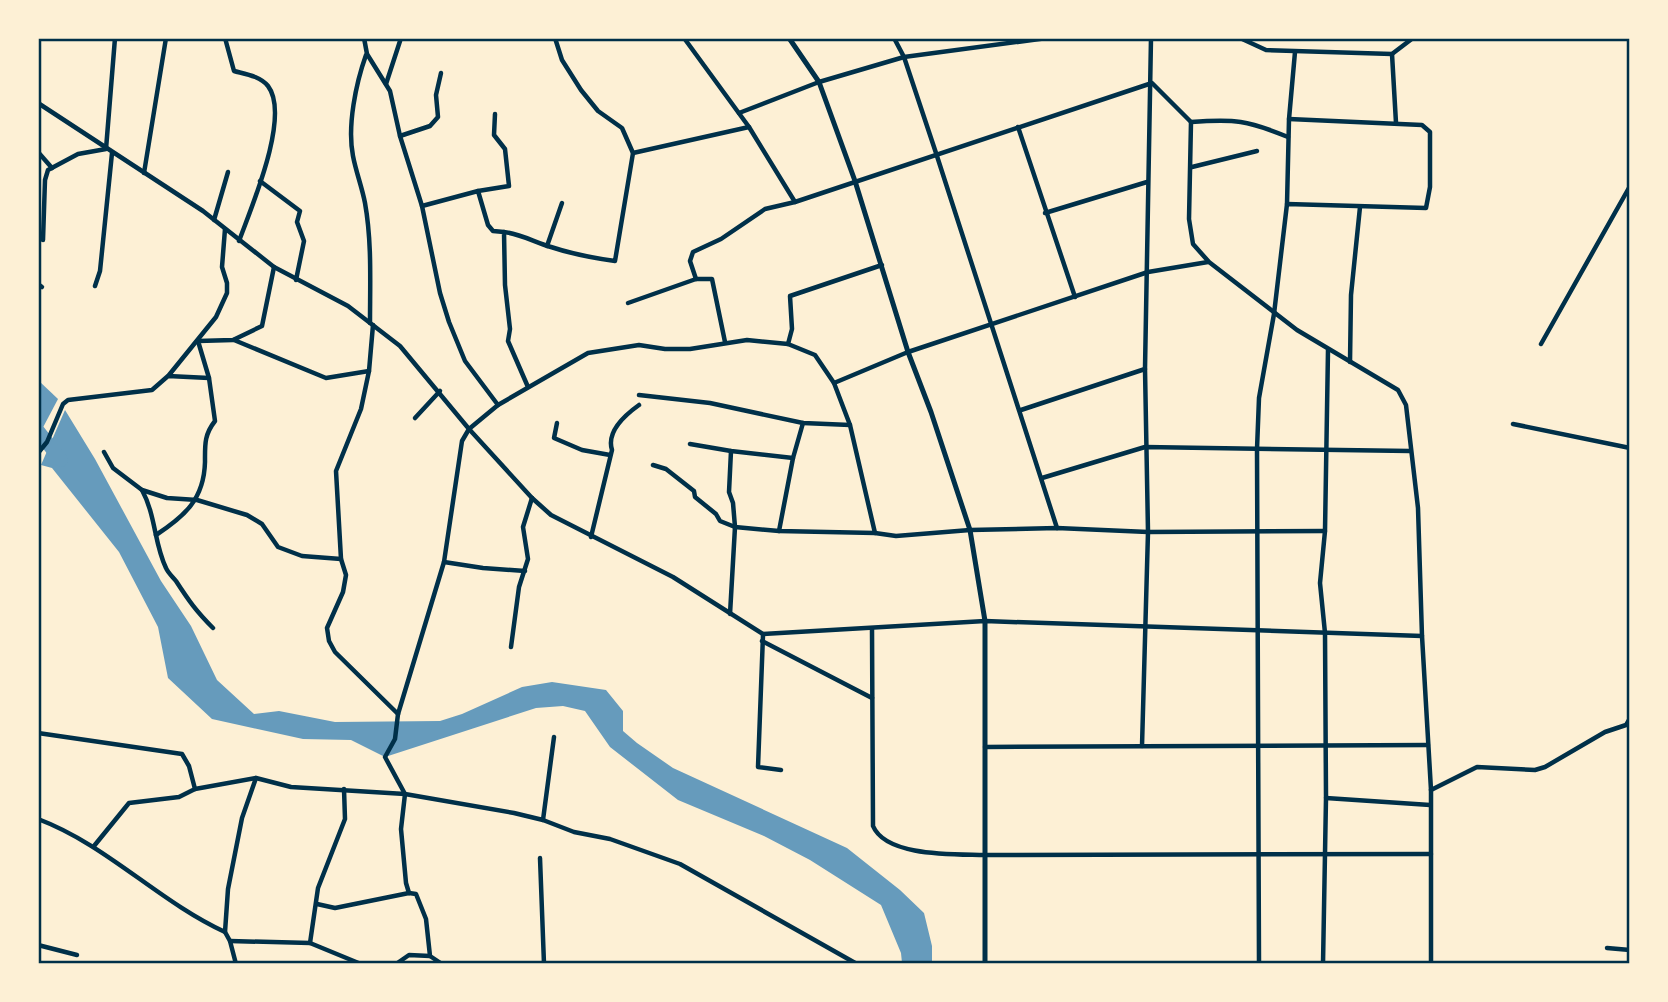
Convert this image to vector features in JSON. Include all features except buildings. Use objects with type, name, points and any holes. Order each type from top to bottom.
[{"type":"street","points":[[106,149],[115,38]]},
{"type":"street","points":[[144,173],[166,38]]},
{"type":"street","points":[[225,38],[234,71],[256,77],[267,84],[271,92],[275,125],[270,152],[239,241]]},
{"type":"street","points":[[365,38],[367,54],[390,91],[400,136],[422,206],[449,322],[465,361],[498,405]]},
{"type":"street","points":[[386,83],[401,38]]},
{"type":"street","points":[[478,191],[488,225],[493,231],[527,237],[547,246],[615,261],[633,153],[622,128],[598,111],[582,90],[562,60],[555,38]]},
{"type":"street","points":[[684,38],[749,127],[795,202]]},
{"type":"street","points":[[789,38],[820,82],[855,181],[908,352],[970,530],[985,621],[985,964]]},
{"type":"street","points":[[894,38],[904,57],[936,153],[1057,528]]},
{"type":"street","points":[[739,113],[820,82],[904,57],[1047,38]]},
{"type":"street","points":[[1142,746],[1147,625],[1145,369],[1152,38]]},
{"type":"street","points":[[1240,38],[1266,50],[1392,54],[1413,38]]},
{"type":"street","points":[[1259,964],[1256,747],[1259,398],[1274,314],[1287,204],[1288,137],[1295,52]]},
{"type":"street","points":[[367,54],[357,79],[352,153],[365,203],[369,242],[369,370],[361,409],[336,471],[341,559],[346,575],[343,592],[327,628],[329,641],[335,652],[398,714]]},
{"type":"street","points":[[1392,54],[1396,123]]},
{"type":"street","points":[[400,136],[430,126],[438,117],[436,95],[441,73]]},
{"type":"street","points":[[1152,83],[1191,122],[1189,219],[1193,244],[1209,262],[1274,314],[1328,350],[1398,390],[1406,405],[1418,508],[1431,790],[1431,964]]},
{"type":"street","points":[[696,279],[690,261],[693,252],[721,239],[765,209],[795,202],[1152,83]]},
{"type":"street","points":[[38,103],[214,220],[274,267],[348,306],[401,346],[469,429],[551,515],[673,578],[763,634],[985,621],[1422,636]]},
{"type":"street","points":[[422,206],[509,186],[505,149],[494,135],[495,114]]},
{"type":"street","points":[[1287,204],[1426,208],[1430,172],[1430,132],[1422,125],[1289,119]]},
{"type":"street","points":[[1191,122],[1253,122],[1288,137]]},
{"type":"street","points":[[633,153],[749,127]]},
{"type":"street","points":[[1018,127],[1075,297]]},
{"type":"street","points":[[44,240],[45,180],[48,170],[78,154],[106,149]]},
{"type":"street","points":[[1192,167],[1257,151]]},
{"type":"street","points":[[38,152],[52,168]]},
{"type":"street","points":[[95,286],[100,271],[112,153]]},
{"type":"street","points":[[214,220],[228,172]]},
{"type":"street","points":[[38,184],[45,180]]},
{"type":"street","points":[[260,181],[300,211],[297,222],[304,241],[296,280]]},
{"type":"street","points":[[1045,213],[1147,181]]},
{"type":"street","points":[[1541,344],[1629,186]]},
{"type":"street","points":[[547,246],[562,203]]},
{"type":"street","points":[[1350,362],[1351,295],[1360,207]]},
{"type":"street","points":[[38,453],[47,442],[63,404],[68,400],[152,390],[198,341],[216,317],[227,293],[222,267],[225,229]]},
{"type":"street","points":[[504,232],[505,285],[510,329],[508,341],[528,387]]},
{"type":"street","points":[[834,383],[908,352],[1148,272],[1209,262]]},
{"type":"street","points":[[788,344],[792,329],[790,296],[882,265]]},
{"type":"street","points":[[198,341],[233,340],[262,326],[274,267]]},
{"type":"street","points":[[628,303],[696,279],[712,279],[725,342]]},
{"type":"street","points":[[1629,330],[1629,341]]},
{"type":"street","points":[[233,340],[326,379],[369,370]]},
{"type":"street","points":[[409,893],[401,829],[405,794],[385,757],[395,739],[398,714],[444,562],[461,441],[469,429],[498,405],[588,353],[639,345],[690,349],[747,340],[788,344],[815,355],[834,383],[850,425],[875,533]]},
{"type":"street","points":[[156,535],[177,521],[197,500],[205,466],[207,431],[215,421],[209,378],[198,341]]},
{"type":"street","points":[[1323,964],[1325,633],[1320,583],[1325,531],[1328,350]]},
{"type":"street","points":[[1021,410],[1145,369]]},
{"type":"street","points":[[168,376],[209,378]]},
{"type":"street","points":[[415,418],[440,391]]},
{"type":"street","points":[[639,395],[710,403],[803,423],[850,425]]},
{"type":"street","points":[[591,537],[610,456],[610,444],[621,418],[639,405]]},
{"type":"street","points":[[557,423],[554,438],[582,450],[610,456]]},
{"type":"street","points":[[779,531],[793,458],[803,423]]},
{"type":"street","points":[[1513,424],[1629,448]]},
{"type":"street","points":[[690,444],[731,452],[793,458]]},
{"type":"street","points":[[1042,478],[1145,447],[1410,450]]},
{"type":"street","points":[[104,452],[113,468],[142,490],[167,498],[197,500],[247,515],[262,524],[278,547],[302,556],[341,559]]},
{"type":"street","points":[[730,614],[735,527],[729,492],[731,452]]},
{"type":"street","points":[[653,465],[666,470],[694,491],[695,497],[716,514],[720,521],[735,527],[895,536],[970,530],[1057,528],[1148,532],[1325,531]]},
{"type":"street","points":[[142,490],[152,508],[156,535],[167,570],[189,603],[213,628]]},
{"type":"street","points":[[511,647],[516,601],[528,559],[523,527],[532,498]]},
{"type":"street","points":[[444,562],[525,571]]},
{"type":"street","points":[[872,629],[873,826],[881,839],[928,853],[984,855],[1431,854]]},
{"type":"street","points":[[763,634],[758,767],[781,769]]},
{"type":"street","points":[[762,641],[872,698]]},
{"type":"street","points":[[1431,790],[1477,767],[1535,770],[1545,767],[1605,732],[1626,724],[1629,718]]},
{"type":"street","points":[[38,733],[182,754],[189,766],[195,789]]},
{"type":"street","points":[[543,820],[554,737]]},
{"type":"street","points":[[985,747],[1428,745]]},
{"type":"street","points":[[225,932],[230,877],[242,818],[256,778]]},
{"type":"street","points":[[94,846],[129,803],[179,797],[195,789],[256,778],[291,786],[405,794],[543,820],[574,832],[610,839],[680,864],[857,964]]},
{"type":"street","points":[[310,943],[321,879],[345,819],[344,788]]},
{"type":"street","points":[[1326,798],[1430,805]]},
{"type":"street","points":[[38,819],[94,846],[155,891],[225,932],[236,964]]},
{"type":"street","points":[[540,858],[544,964]]},
{"type":"street","points":[[317,904],[335,908],[409,893],[416,894],[426,919],[430,956]]},
{"type":"street","points":[[230,941],[310,943],[361,964]]},
{"type":"street","points":[[38,945],[77,955]]},
{"type":"street","points":[[1607,948],[1629,950]]},
{"type":"street","points":[[396,964],[409,954],[430,956],[442,964]]},
{"type":"water","points":[[39,381],[58,399],[39,435]]},
{"type":"water","points":[[65,410],[95,459],[161,581],[191,626],[217,680],[254,714],[279,711],[335,722],[440,721],[522,687],[552,682],[606,690],[623,711],[623,731],[673,768],[847,848],[900,890],[924,913],[932,946],[932,963],[902,963],[901,953],[881,905],[810,860],[764,836],[678,800],[610,747],[585,711],[563,706],[536,708],[385,757],[351,740],[303,739],[212,719],[168,678],[158,627],[119,552],[52,468],[41,465]]},
{"type":"waterway","points":[[38,431],[61,460]]}]
